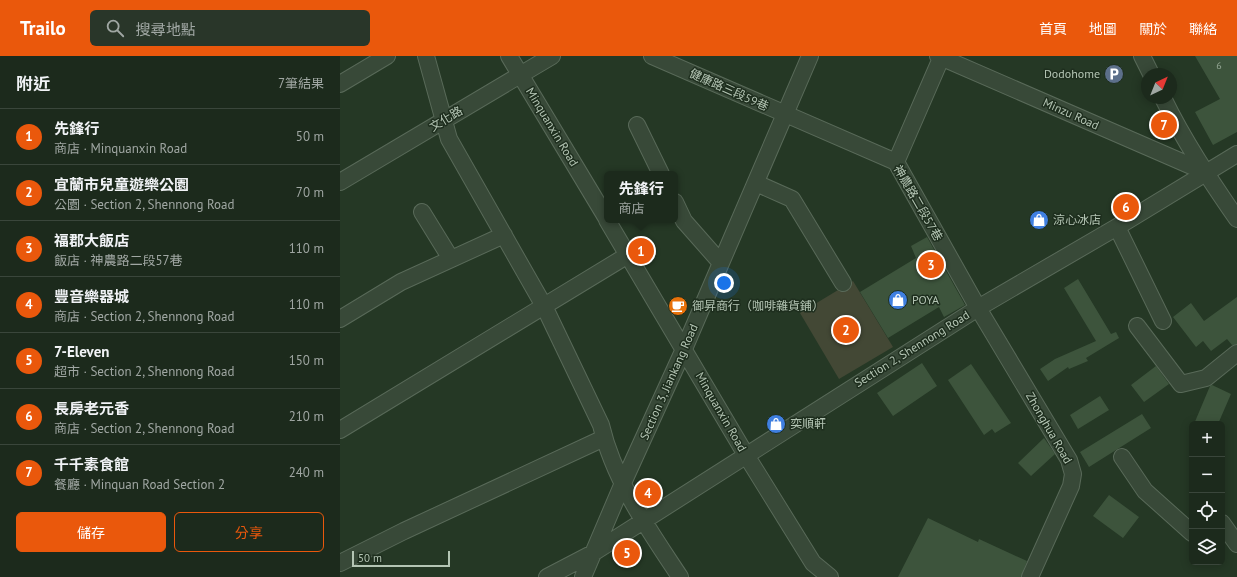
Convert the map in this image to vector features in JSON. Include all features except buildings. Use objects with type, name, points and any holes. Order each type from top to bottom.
[{"type":"street","points":[[340,84],[387,56]]},
{"type":"street","points":[[426,56],[449,139],[544,306],[601,425],[604,438],[623,483],[643,521],[680,577]]},
{"type":"street","name":"Minquanxin Road","points":[[509,56],[604,215]]},
{"type":"street","name":"文化路","points":[[340,182],[552,56]]},
{"type":"street","name":"健康路三段59巷","points":[[652,56],[676,61],[785,114]]},
{"type":"street","name":"Section 3, Jiankang Road","points":[[583,577],[623,483],[684,349],[810,56]]},
{"type":"street","points":[[1142,56],[1148,68]]},
{"type":"street","points":[[896,162],[940,57]]},
{"type":"street","name":"Minzu Road","points":[[940,57],[1205,172]]},
{"type":"street","points":[[1166,104],[1173,119],[1205,172],[1237,219]]},
{"type":"street","name":"神農路二段57巷","points":[[785,114],[896,162],[978,308]]},
{"type":"street","points":[[637,125],[660,171]]},
{"type":"street","name":"Section 2, Shennong Road","points":[[547,577],[593,553],[978,308],[1117,227],[1205,172],[1237,154]]},
{"type":"street","points":[[756,183],[792,199],[843,283]]},
{"type":"street","points":[[678,208],[684,221],[721,263]]},
{"type":"street","points":[[422,212],[451,260]]},
{"type":"street","name":"Minquanxin Road","points":[[609,223],[746,455],[813,563],[813,571],[830,577]]},
{"type":"street","points":[[1117,227],[1163,321]]},
{"type":"street","points":[[340,319],[401,282],[504,235]]},
{"type":"street","points":[[340,430],[628,255]]},
{"type":"street","name":"Zhonghua Road","points":[[978,308],[1069,460],[1073,474],[1070,486],[1030,577]]},
{"type":"street","points":[[1137,326],[1181,384],[1206,378],[1237,353]]},
{"type":"street","points":[[340,564],[404,531],[604,438]]},
{"type":"street","points":[[1122,457],[1145,492],[1189,530]]},
{"type":"street","points":[[1225,528],[1237,544]]},
{"type":"green space","points":[[853,281],[893,347],[839,379],[800,313]]},
{"type":"place","name":"Dodohome","points":[[1114,74]]},
{"type":"place","name":"千千素食館","points":[[1164,125]]},
{"type":"place","name":"長房老元香","points":[[1126,207]]},
{"type":"place","name":"涼心冰店","points":[[1039,220]]},
{"type":"place","name":"先鋒行","points":[[641,251]]},
{"type":"place","name":"福郡大飯店","points":[[931,265]]},
{"type":"place","name":"POYA","points":[[898,300]]},
{"type":"place","name":"御昇商行（咖啡雜貨鋪）","points":[[678,306]]},
{"type":"place","name":"宜蘭市兒童遊樂公園","points":[[846,330]]},
{"type":"place","name":"奕順軒","points":[[776,424]]},
{"type":"place","name":"豐音樂器城","points":[[648,493]]},
{"type":"place","name":"7-Eleven","points":[[627,553]]}]
